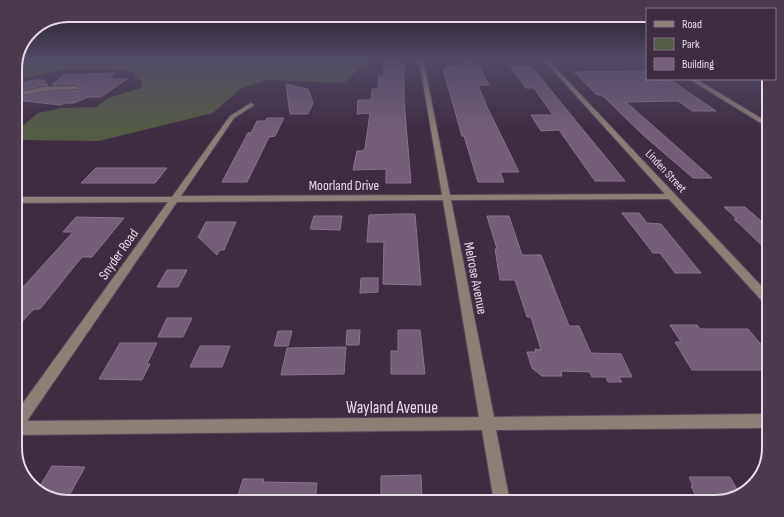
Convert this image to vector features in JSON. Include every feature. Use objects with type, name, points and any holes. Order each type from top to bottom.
[{"type":"street","name":"Melrose Avenue","points":[[425,83],[501,495]]},
{"type":"street","name":"Linden Street","points":[[568,83],[762,292]]},
{"type":"street","points":[[699,83],[762,122]]},
{"type":"street","points":[[22,94],[44,89],[76,88]]},
{"type":"street","name":"Snyder Road","points":[[22,417],[232,117],[251,105]]},
{"type":"street","points":[[755,118],[762,118]]},
{"type":"street","name":"Moorland Drive","points":[[22,200],[673,196]]},
{"type":"street","name":"Wayland Avenue","points":[[22,427],[762,421]]},
{"type":"green space","points":[[142,83],[257,83],[240,89],[213,113],[99,141],[22,140],[22,126],[38,113],[62,108],[96,107],[108,98],[141,88]]},
{"type":"building","points":[[22,83],[47,83],[48,85],[22,90]]},
{"type":"building","points":[[54,83],[121,83],[101,97],[88,97],[74,103],[60,105],[22,101],[22,97],[44,92],[79,90],[80,87],[76,84],[52,85]]},
{"type":"building","points":[[378,83],[404,83],[404,101],[411,183],[386,183],[386,169],[353,170],[357,151],[363,151],[365,148],[370,113],[357,114],[358,100],[371,100],[372,89],[378,89]]},
{"type":"building","points":[[447,83],[488,83],[489,85],[478,85],[487,107],[519,172],[500,172],[504,182],[478,182],[464,136],[462,136]]},
{"type":"building","points":[[522,83],[545,83],[625,181],[595,181],[559,130],[541,131],[531,115],[553,115],[534,88],[526,88]]},
{"type":"building","points":[[585,83],[675,83],[716,111],[692,111],[678,101],[626,102],[712,178],[693,178],[642,134],[603,96],[596,94]]},
{"type":"building","points":[[286,84],[308,89],[313,103],[308,114],[290,114]]},
{"type":"building","points":[[267,118],[284,118],[275,136],[269,137],[247,182],[222,182],[248,133],[251,133],[257,121],[265,121]]},
{"type":"building","points":[[96,168],[167,168],[155,183],[81,183]]},
{"type":"building","points":[[724,207],[745,207],[762,222],[762,245],[734,219],[737,219]]},
{"type":"building","points":[[622,213],[639,213],[647,223],[661,224],[701,273],[675,273],[660,253],[653,253]]},
{"type":"building","points":[[415,214],[421,285],[383,284],[384,242],[367,242],[369,215]]},
{"type":"building","points":[[314,216],[342,216],[340,230],[310,229]]},
{"type":"building","points":[[487,216],[509,216],[522,255],[541,255],[569,326],[579,326],[591,353],[621,354],[632,377],[619,377],[622,382],[608,382],[606,377],[592,377],[590,372],[561,371],[562,376],[542,376],[532,368],[527,352],[536,352],[535,349],[541,350],[531,317],[527,317],[515,280],[500,280],[495,249],[497,249]]},
{"type":"building","points":[[76,217],[124,218],[92,257],[82,257],[40,309],[34,309],[22,322],[22,288],[73,232],[63,232]]},
{"type":"building","points":[[206,222],[236,222],[224,250],[220,250],[217,255],[198,237]]},
{"type":"building","points":[[167,270],[187,270],[178,287],[157,287]]},
{"type":"building","points":[[361,278],[378,278],[378,292],[360,293]]},
{"type":"building","points":[[167,318],[192,318],[183,337],[158,337]]},
{"type":"building","points":[[670,325],[697,325],[700,329],[748,329],[762,346],[762,370],[692,370],[675,342],[681,342]]},
{"type":"building","points":[[347,330],[360,330],[359,345],[346,345]]},
{"type":"building","points":[[398,330],[420,330],[425,374],[391,374],[391,351],[398,351]]},
{"type":"building","points":[[278,331],[292,331],[288,346],[274,346]]},
{"type":"building","points":[[120,343],[157,343],[147,364],[150,364],[142,380],[99,379]]},
{"type":"building","points":[[200,346],[230,346],[222,367],[190,367]]},
{"type":"building","points":[[346,347],[344,374],[281,375],[287,348]]},
{"type":"building","points":[[52,466],[85,467],[69,495],[48,490],[41,485]]},
{"type":"building","points":[[421,475],[422,495],[381,495],[381,476]]},
{"type":"building","points":[[689,477],[730,477],[737,489],[721,495],[696,495],[691,486],[693,486]]},
{"type":"building","points":[[243,479],[264,479],[263,482],[317,483],[316,495],[238,495]]}]
